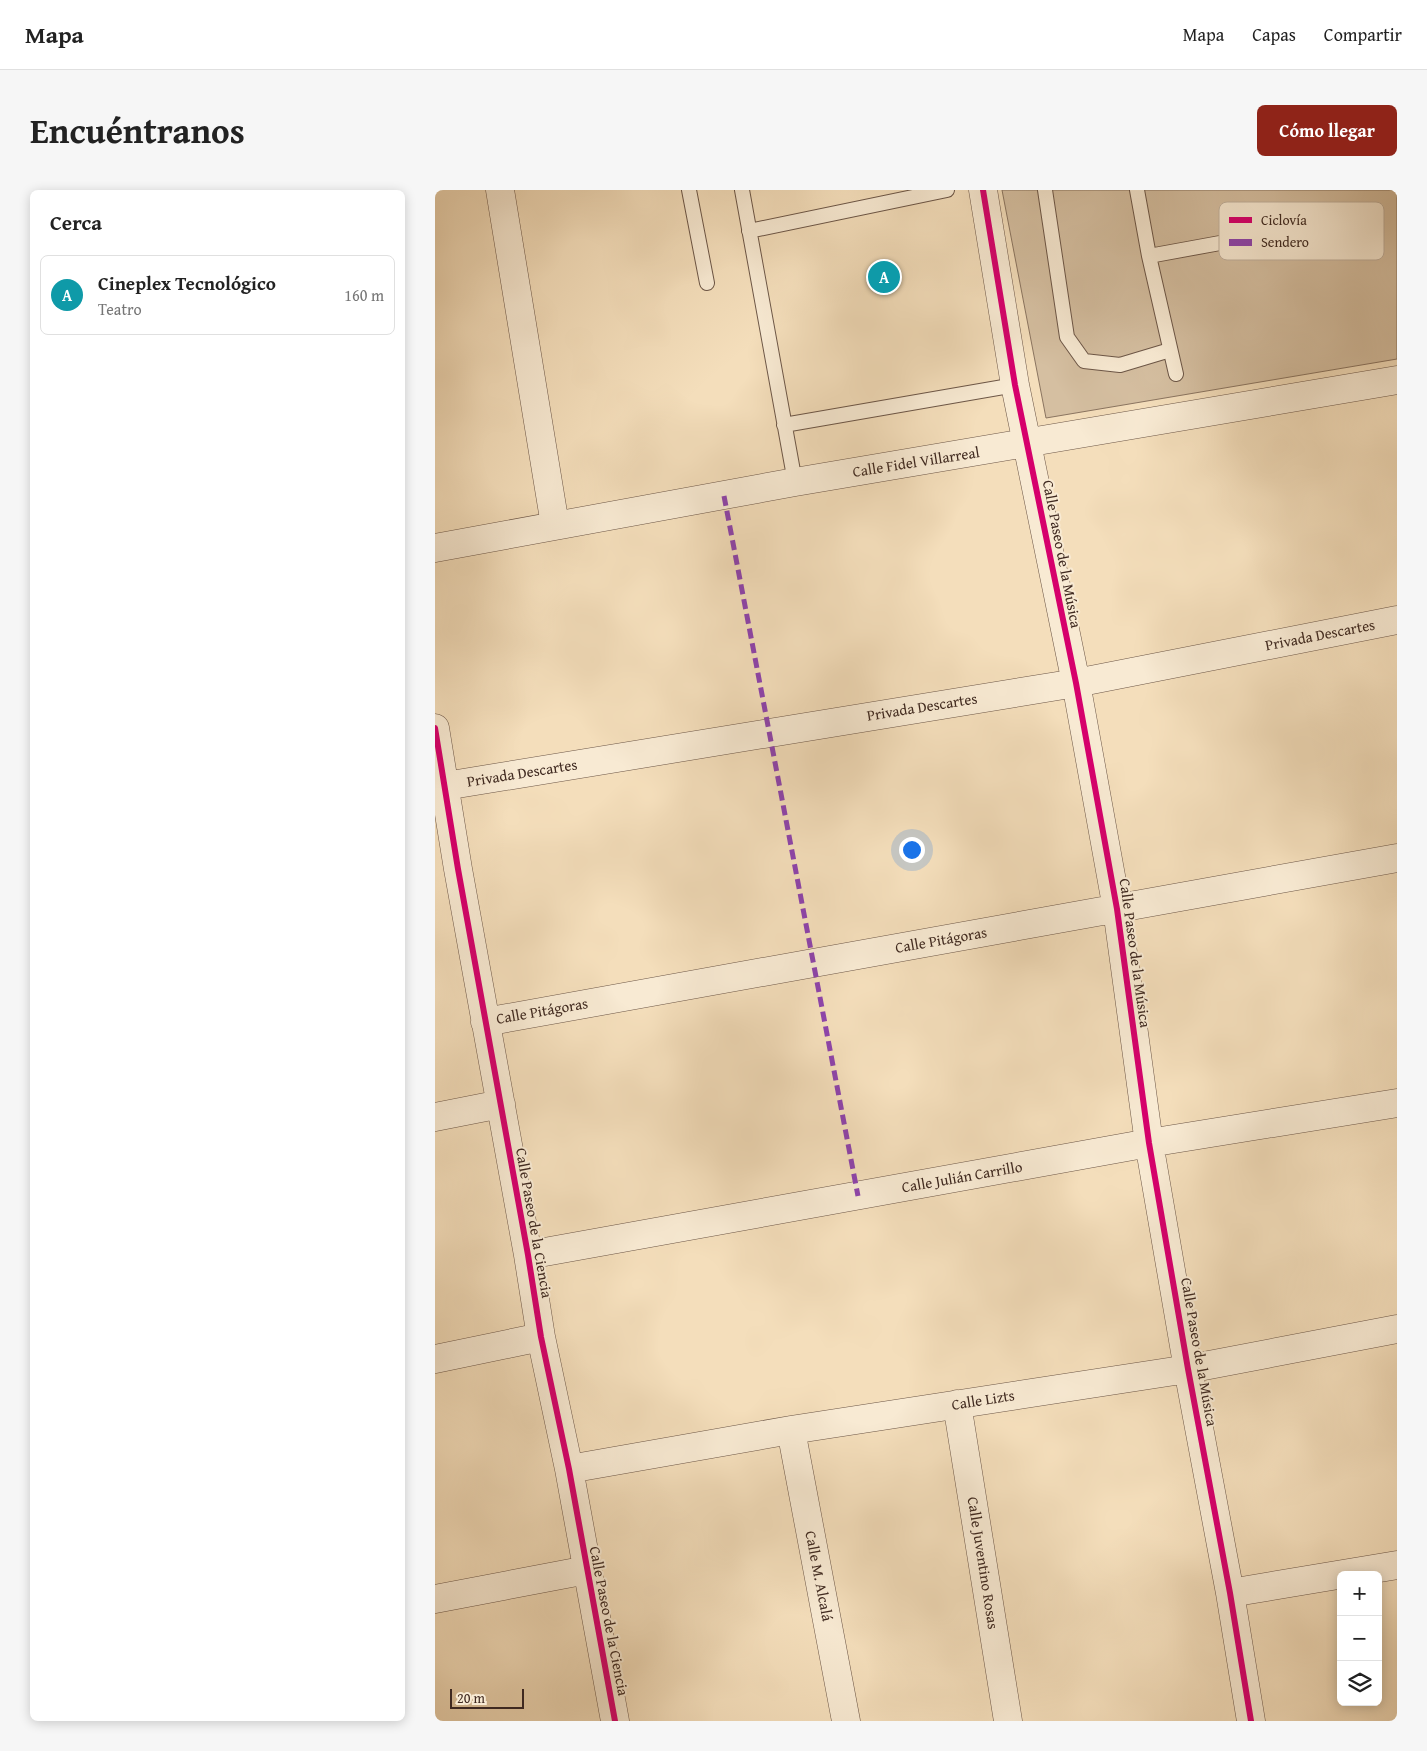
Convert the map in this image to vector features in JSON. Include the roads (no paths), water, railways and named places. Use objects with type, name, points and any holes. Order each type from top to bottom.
[{"type":"street","points":[[500,190],[555,525]]},
{"type":"street","name":"Calle Paseo de la Música","points":[[983,190],[1015,384],[1076,683],[1117,909],[1149,1143],[1230,1593],[1251,1721]]},
{"type":"street","name":"Calle Fidel Villarreal","points":[[435,548],[795,482],[1397,380]]},
{"type":"street","name":"Privada Descartes","points":[[445,786],[1076,683],[1397,620]]},
{"type":"street","name":"Calle Paseo de la Ciencia","points":[[435,728],[445,786],[447,872],[485,1022],[528,1255],[541,1337],[569,1469],[615,1721]]},
{"type":"street","name":"Calle Pitágoras","points":[[485,1022],[1397,858]]},
{"type":"street","name":"Calle Julián Carrillo","points":[[528,1255],[1149,1143],[1397,1103]]},
{"type":"street","points":[[435,1116],[501,1104]]},
{"type":"street","name":"Calle Lizts","points":[[569,1469],[791,1430],[1189,1369],[1397,1329]]},
{"type":"street","points":[[435,1359],[541,1337]]},
{"type":"street","name":"Calle Juventino Rosas","points":[[957,1404],[1008,1721]]},
{"type":"street","name":"Calle M. Alcalá","points":[[791,1430],[846,1721]]},
{"type":"street","points":[[1230,1593],[1397,1564]]},
{"type":"street","points":[[435,1599],[587,1570]]},
{"type":"lane","points":[[689,190],[707,283]]},
{"type":"lane","points":[[742,190],[795,482]]},
{"type":"lane","points":[[749,231],[947,190]]},
{"type":"lane","points":[[1045,190],[1067,337],[1084,362],[1120,365],[1170,350]]},
{"type":"lane","points":[[1137,190],[1149,256],[1177,374]]},
{"type":"lane","points":[[1149,256],[1219,243]]},
{"type":"lane","points":[[784,425],[1015,384]]},
{"type":"place","name":"Cineplex Tecnológico","points":[[884,277]]}]
